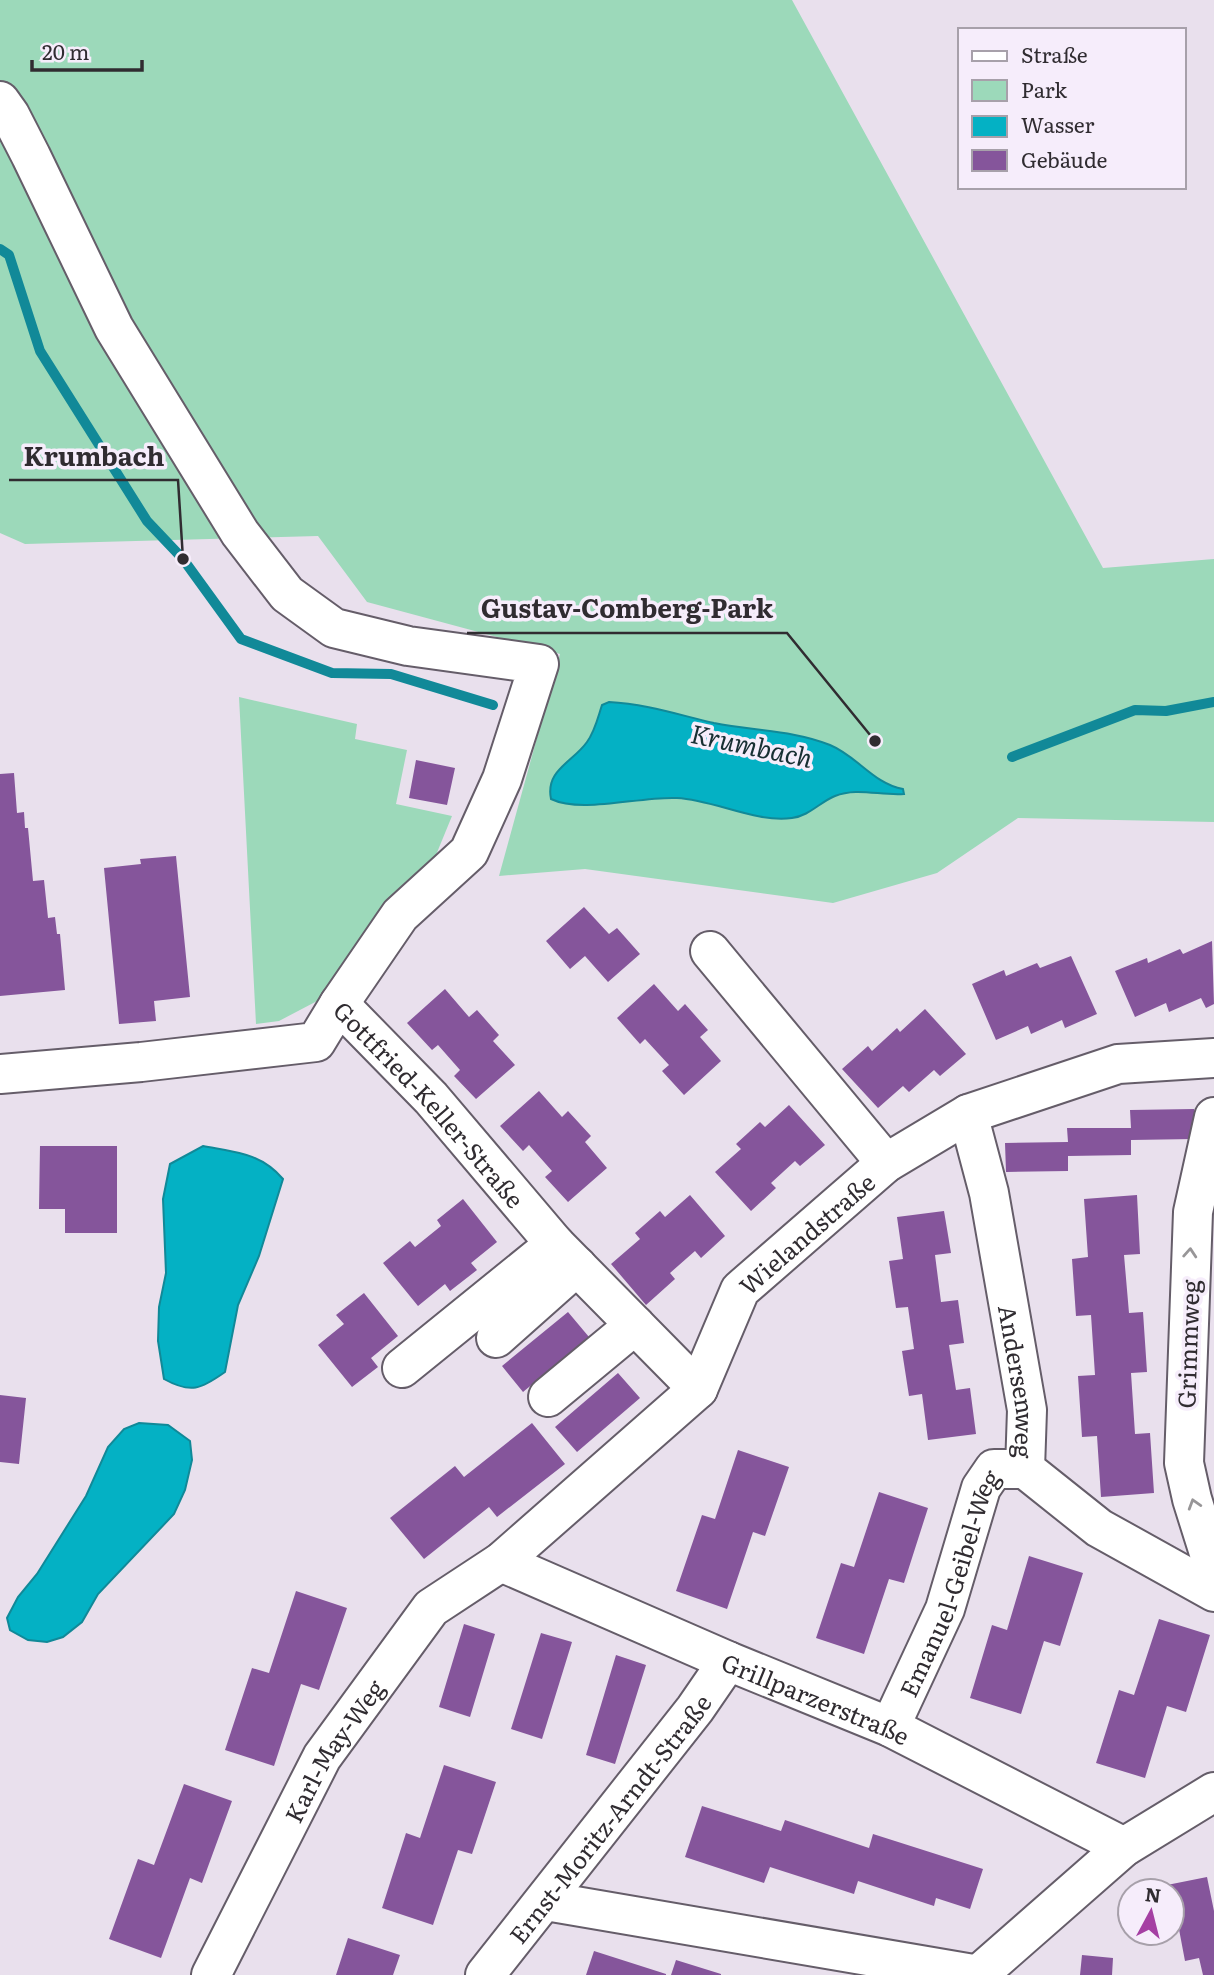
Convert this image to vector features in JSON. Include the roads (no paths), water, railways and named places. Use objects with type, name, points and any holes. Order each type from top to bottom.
[{"type":"street","points":[[0,101],[31,156],[114,328],[240,533],[288,594],[334,628],[408,646],[539,664],[502,779],[469,852],[400,915],[338,1004]]},
{"type":"street","points":[[710,951],[886,1163]]},
{"type":"street","name":"Gottfried-Keller-Straße","points":[[0,1074],[141,1062],[316,1042],[338,1004],[431,1098],[566,1255],[698,1389]]},
{"type":"street","name":"Wielandstraße","points":[[501,1563],[698,1389],[740,1290],[886,1163],[968,1114],[1118,1064],[1214,1058]]},
{"type":"street","name":"Andersenweg","points":[[968,1114],[989,1193],[1027,1410],[1025,1469],[1099,1528],[1214,1592]]},
{"type":"street","name":"Grimmweg","points":[[1214,1117],[1193,1212],[1184,1463],[1192,1499],[1214,1569]]},
{"type":"street","points":[[496,1338],[566,1255]]},
{"type":"street","points":[[402,1368],[566,1255]]},
{"type":"street","points":[[548,1397],[635,1325]]},
{"type":"street","name":"Emanuel-Geibel-Weg","points":[[890,1727],[945,1609],[981,1488],[994,1469],[1025,1469]]},
{"type":"street","name":"Grillparzerstraße","points":[[501,1563],[728,1661],[890,1727],[1124,1847]]},
{"type":"street","name":"Karl-May-Weg","points":[[211,1975],[322,1757],[431,1608],[501,1563]]},
{"type":"street","name":"Ernst-Moritz-Arndt-Straße","points":[[485,1975],[695,1709],[728,1661]]},
{"type":"street","points":[[546,1901],[979,1975],[1124,1847],[1214,1792]]},
{"type":"water","points":[[609,702],[649,707],[714,723],[816,740],[840,750],[883,782],[903,789],[904,794],[843,793],[804,815],[778,819],[677,798],[595,805],[564,803],[551,799],[550,789],[556,773],[587,742],[602,705]]},
{"type":"water","points":[[203,1146],[237,1152],[256,1159],[275,1170],[283,1179],[259,1256],[238,1305],[225,1372],[202,1386],[189,1388],[164,1379],[158,1341],[159,1307],[166,1273],[163,1199],[170,1164]]},
{"type":"water","points":[[139,1423],[168,1425],[190,1441],[192,1460],[185,1490],[174,1514],[98,1594],[82,1622],[63,1637],[47,1642],[28,1640],[10,1630],[7,1618],[18,1597],[37,1574],[86,1496],[108,1447],[124,1429]]},
{"type":"waterway","name":"Krumbach","points":[[0,249],[9,255],[40,351],[147,521],[183,559],[241,639],[332,673],[391,674],[493,705]]},
{"type":"waterway","name":"Krumbach","points":[[1012,757],[1135,710],[1166,711],[1214,702]]},
{"type":"place","name":"Krumbach","points":[[183,559]]},
{"type":"place","name":"Gustav-Comberg-Park","points":[[875,741]]}]
